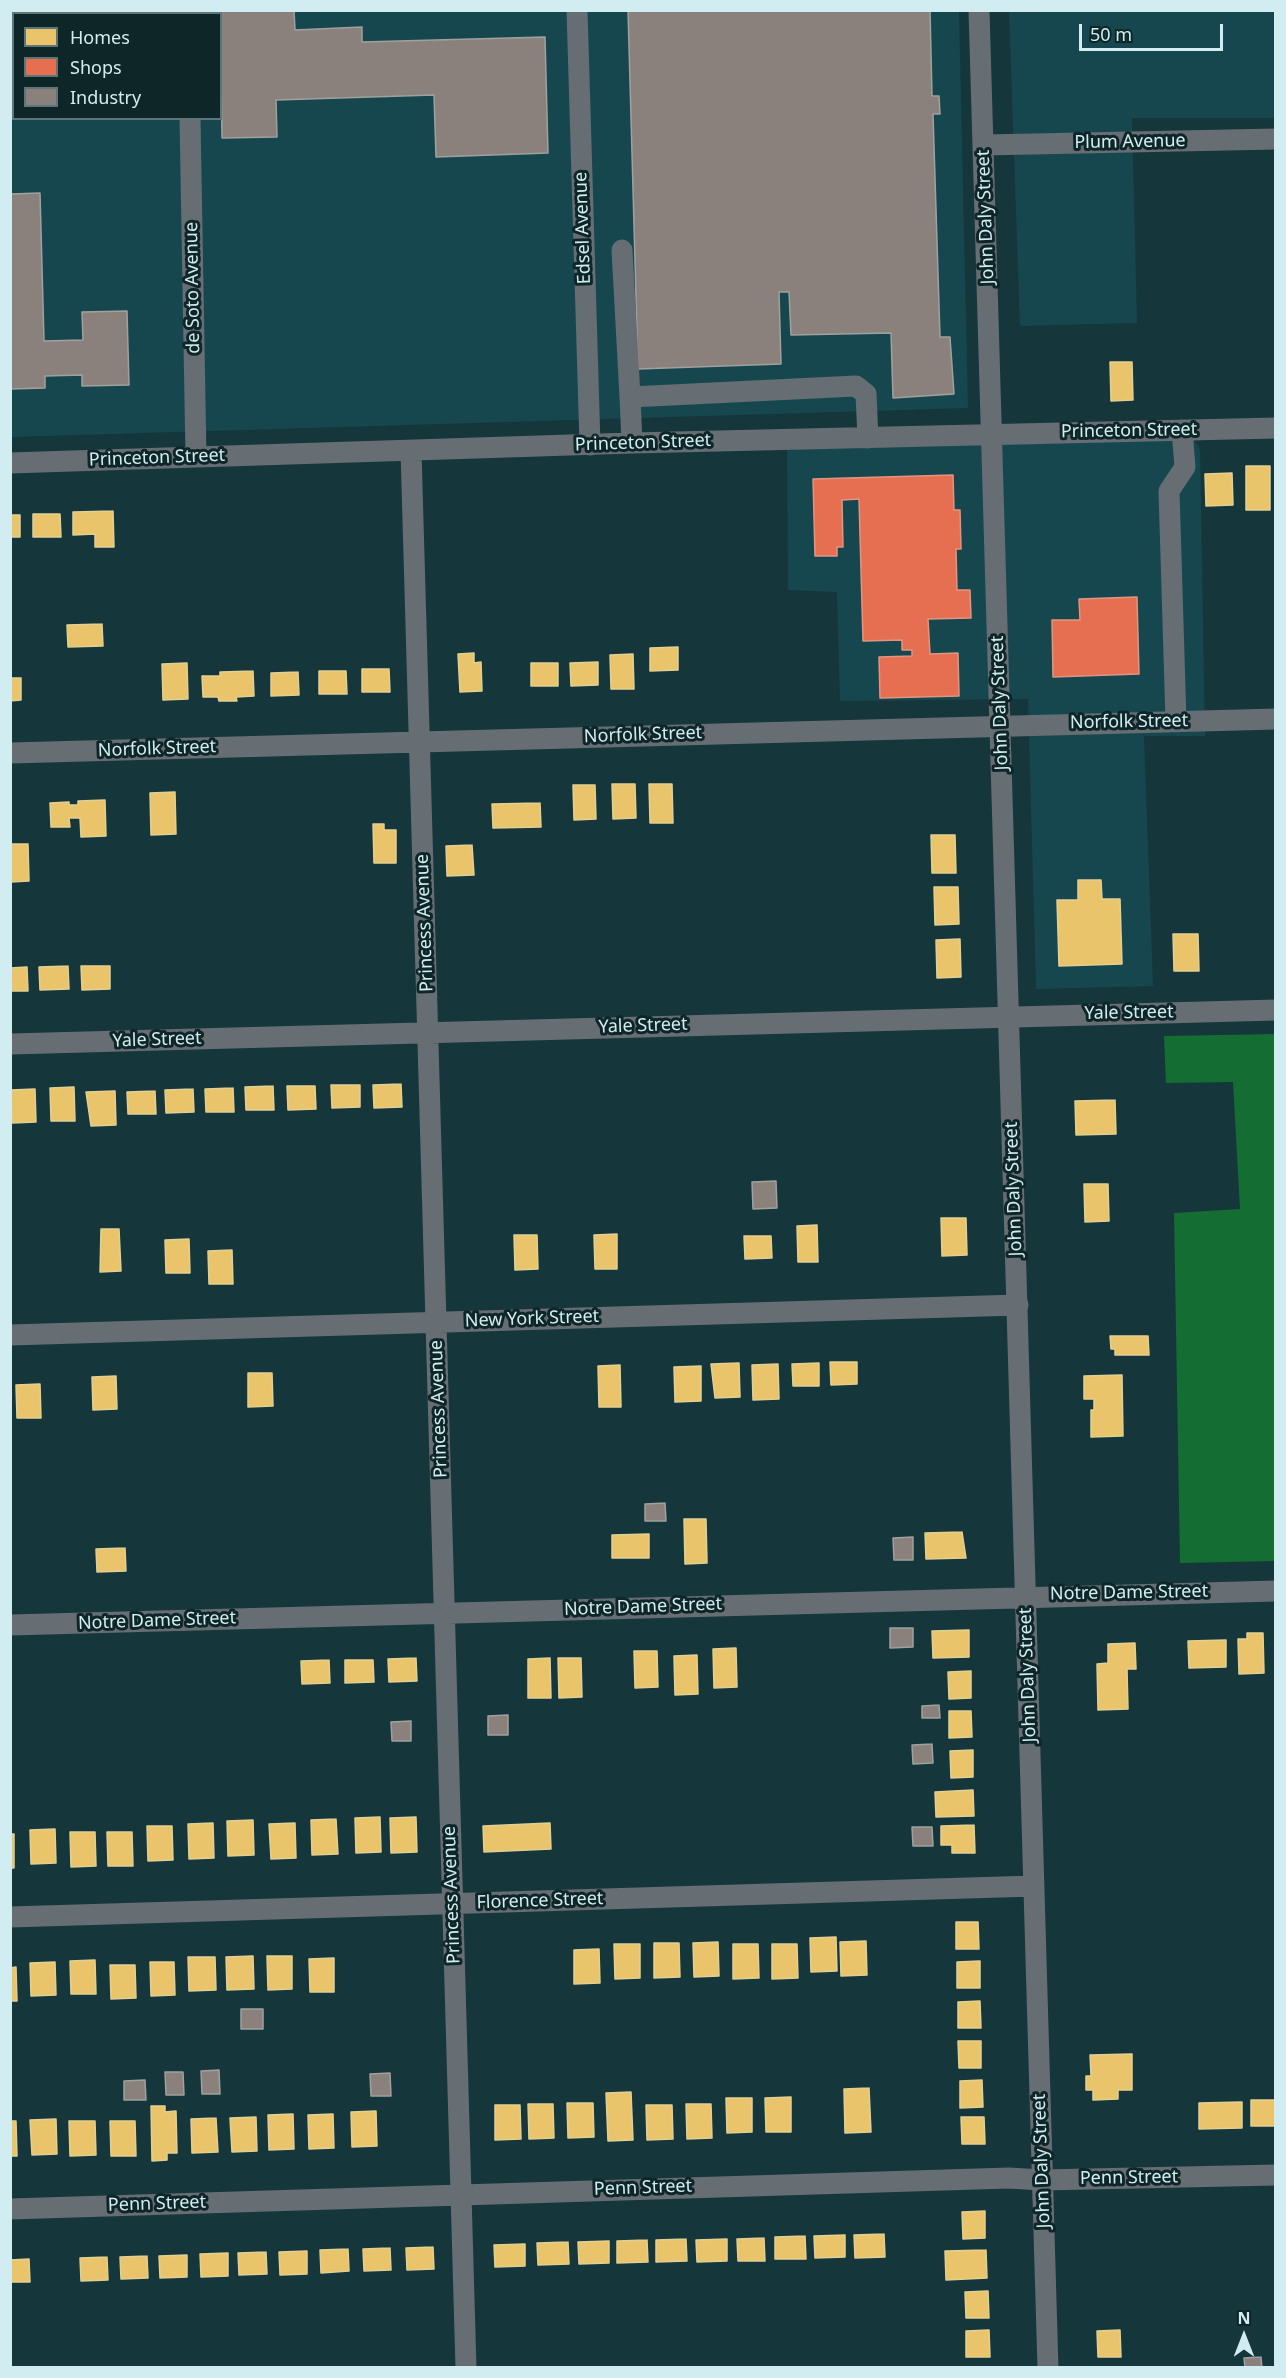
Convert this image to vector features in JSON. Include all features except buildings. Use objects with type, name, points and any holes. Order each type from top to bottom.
[{"type":"street","name":"Edsel Avenue","points":[[577,10],[590,445]]},
{"type":"street","name":"John Daly Street","points":[[980,10],[1048,2367]]},
{"type":"street","name":"de Soto Avenue","points":[[190,120],[196,457]]},
{"type":"street","name":"Plum Avenue","points":[[984,145],[1275,139]]},
{"type":"street","points":[[622,250],[632,443]]},
{"type":"street","points":[[630,398],[856,386],[866,394],[868,438]]},
{"type":"street","name":"Princeton Street","points":[[10,462],[632,443],[1275,428]]},
{"type":"street","points":[[1176,721],[1169,490],[1185,467],[1182,430]]},
{"type":"street","name":"Princess Avenue","points":[[411,451],[466,2367]]},
{"type":"street","name":"Norfolk Street","points":[[10,753],[1275,719]]},
{"type":"street","name":"Yale Street","points":[[10,1044],[1009,1015],[1275,1010]]},
{"type":"street","name":"New York Street","points":[[10,1335],[1018,1305]]},
{"type":"street","name":"Notre Dame Street","points":[[10,1625],[1275,1591]]},
{"type":"street","name":"Florence Street","points":[[10,1917],[1034,1886]]},
{"type":"street","name":"Penn Street","points":[[10,2209],[985,2178],[1042,2180],[1275,2175]]},
{"type":"shaded area","points":[[10,11],[959,11],[968,408],[11,437]]},
{"type":"shaded area","points":[[1009,11],[1275,11],[1275,118],[1132,118],[1137,323],[1020,326]]},
{"type":"shaded area","points":[[1194,439],[1200,450],[1205,736],[1144,736],[1153,986],[1036,989],[1028,699],[840,701],[837,592],[788,590],[787,448]]},
{"type":"green space","points":[[1275,1034],[1275,1561],[1180,1563],[1174,1213],[1240,1209],[1233,1082],[1166,1083],[1164,1036]]}]
